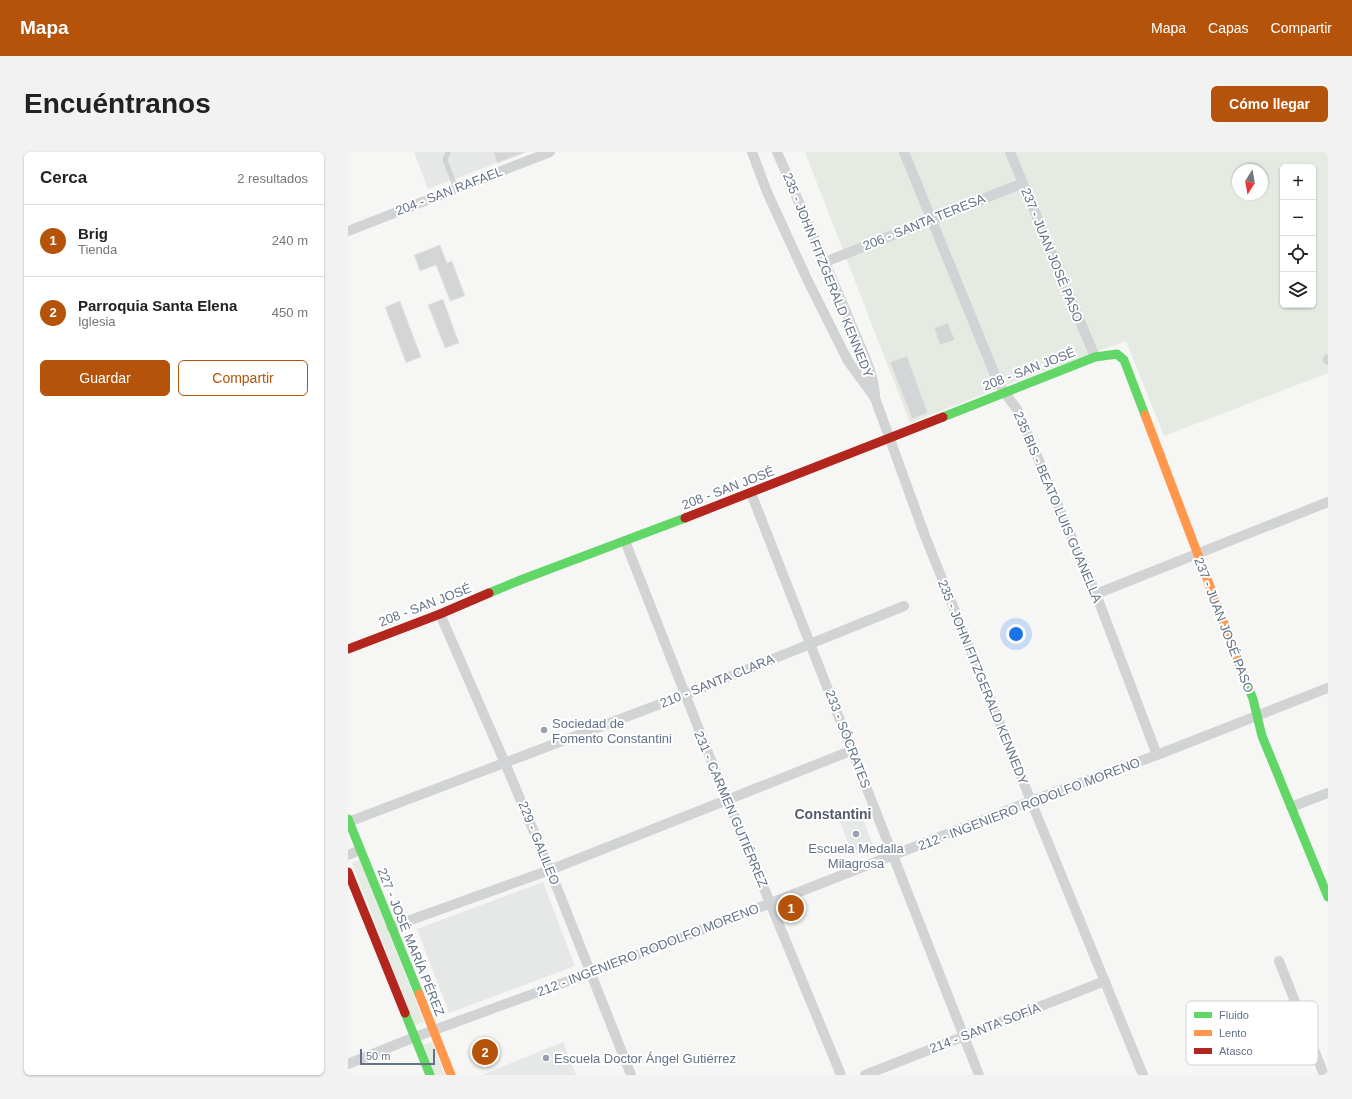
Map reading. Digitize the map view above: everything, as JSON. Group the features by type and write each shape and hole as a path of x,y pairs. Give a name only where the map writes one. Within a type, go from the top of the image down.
{"street":[{"name":"204 - SAN RAFAEL","path":"348,230 550,152"},
{"name":"235 - JOHN FITZGERALD KENNEDY","path":"752,152 766,192 807,279 848,360 875,398 925,536 1143,1075"},
{"name":"235 - JOHN FITZGERALD KENNEDY","path":"777,152 868,366 875,388 875,398"},
{"name":"235 BIS - BEATO LUIS GUANELLA","path":"904,152 997,380 1004,392 1018,409 1096,594 1157,755"},
{"name":"237 - JUAN JOSÉ PASO","path":"1010,152 1095,357"},
{"name":"206 - SANTA TERESA","path":"825,262 1022,183"},
{"name":"237 - JUAN JOSÉ PASO","path":"1117,354 1124,360 1253,699 1262,736 1328,897"},
{"name":"208 - SAN JOSÉ","path":"348,649 751,493 1095,357 1117,354"},
{"name":"233 - SÓCRATES","path":"751,493 853,750 979,1075"},
{"path":"1096,594 1328,502"},
{"name":"231 - CARMEN GUTIÉRREZ","path":"625,541 684,695 841,1075"},
{"name":"210 - SANTA CLARA","path":"348,821 684,695 904,606"},
{"name":"229 - GALILEO","path":"440,614 506,763 631,1075"},
{"name":"212 - INGENIERO RODOLFO MORENO","path":"348,1064 415,1037 771,903 1031,801 1157,755 1328,688"},
{"path":"391,927 550,870 853,750"},
{"path":"1291,807 1328,793"},
{"name":"227 - JOSÉ MARÍA PÉREZ","path":"348,821 451,1075"},
{"path":"348,855 360,850"},
{"path":"348,872 430,1075"},
{"path":"1279,961 1295,1001"},
{"name":"214 - SANTA SOFÍA","path":"865,1075 1105,981"},
{"path":"1318,1060 1324,1075"}],"lane":[{"path":"448,152 445,160 456,188"}],"shaded area":[{"path":"414,152 526,152 428,189"},
{"path":"805,152 1328,152 1328,373 1164,436 1126,341 1014,382 910,423"},
{"name":"Escuela Medalla Milagrosa","path":"860,811 874,848 853,856 839,819"},
{"path":"360,860 424,1022 415,1025 352,863"},
{"path":"543,882 575,966 449,1013 417,929"},
{"path":"432,1042 445,1075 434,1075 422,1045"},
{"name":"Escuela Doctor Ángel Gutiérrez","path":"563,1042 576,1075 484,1075 484,1074"}],"building":[{"path":"493,152 524,152 524,153 497,163"},
{"path":"440,245 447,263 452,261 465,296 450,301 436,265 420,271 414,255"},
{"path":"443,299 459,343 445,348 428,305"},
{"path":"400,301 421,357 406,363 385,307"},
{"path":"948,323 955,340 940,345 934,328"},
{"path":"907,356 928,413 912,419 890,362"}],"traffic: fast":[{"path":"943,417 1095,357 1117,354 1124,360 1145,415"},
{"path":"489,593 685,518"},
{"path":"1236,655 1253,699 1262,736 1328,897"},
{"path":"348,819 419,994"},
{"path":"405,1013 430,1075"}],"traffic: slow":[{"path":"1145,415 1236,655"},
{"path":"419,994 451,1075"}],"traffic: jam":[{"path":"685,518 943,417"},
{"path":"348,649 440,614 489,593"},
{"path":"348,872 405,1013"}],"place":[{"name":"Sociedad de Fomento Constantini","path":"544,730"},
{"name":"Escuela Medalla Milagrosa","path":"856,834"},
{"name":"Brig","path":"791,908"},
{"name":"Parroquia Santa Elena","path":"485,1052"},
{"name":"Escuela Doctor Ángel Gutiérrez","path":"546,1058"}],"district":[{"name":"Constantini","path":"833,814"}]}
